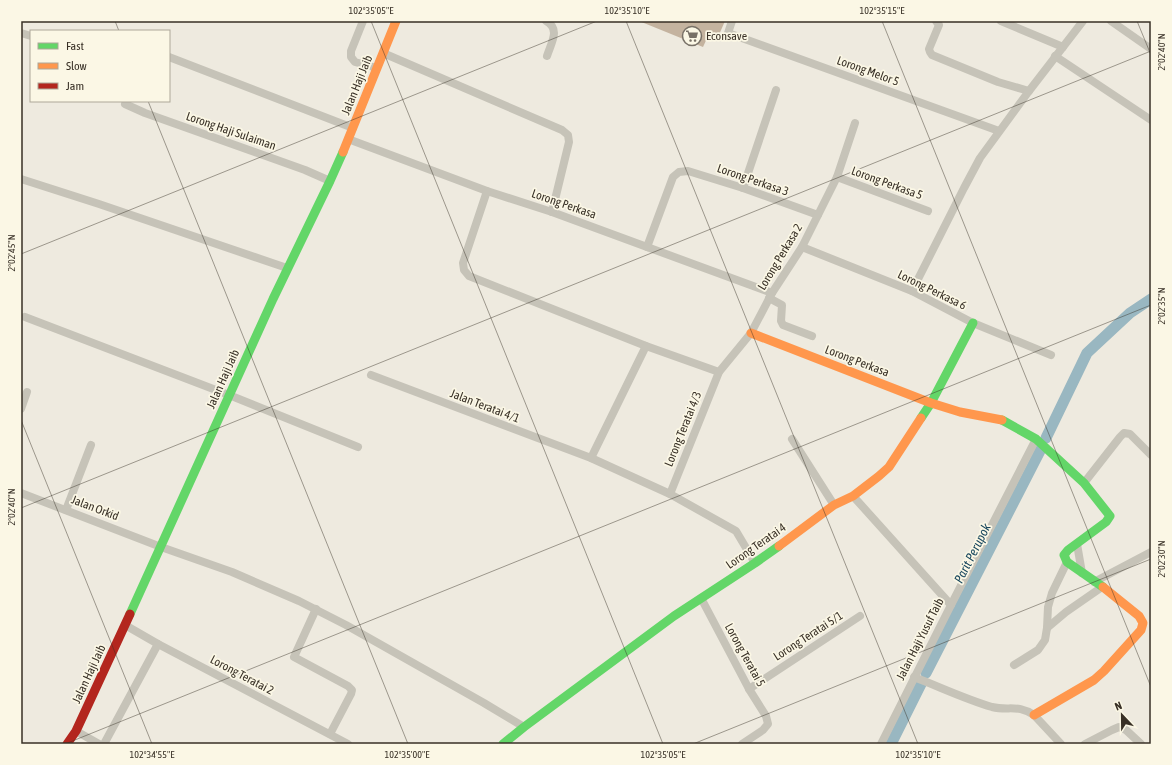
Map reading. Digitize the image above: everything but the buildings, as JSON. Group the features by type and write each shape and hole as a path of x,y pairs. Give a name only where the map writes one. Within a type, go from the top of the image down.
{"street":[{"path":"363,21 351,51 351,57 355,62 377,68"},
{"name":"Jalan Haji Jaib","path":"67,744 76,731 287,268 330,180 353,128 396,21"},
{"path":"546,21 553,26 555,33 547,56"},
{"name":"Lorong Melor 5","path":"732,21 728,33 999,131"},
{"path":"936,21 939,25 929,49 932,55 998,82 1029,91"},
{"path":"1001,21 1063,47"},
{"path":"912,291 980,158 1083,21"},
{"path":"1111,21 1151,49"},
{"path":"383,53 562,130 568,135 569,142 552,212"},
{"path":"1056,56 1151,120"},
{"path":"170,57 353,128"},
{"path":"743,188 776,90"},
{"name":"Lorong Haji Sulaiman","path":"125,104 145,113 330,180"},
{"name":"Lorong Perkasa 2","path":"719,372 751,333 771,295 802,247 837,177 855,123"},
{"name":"Lorong Perkasa","path":"348,139 487,191 552,212 647,247 771,295"},
{"name":"Lorong Perkasa 3","path":"647,247 673,177 679,172 688,171 743,188 818,215"},
{"name":"Lorong Perkasa 5","path":"837,177 928,211"},
{"path":"21,179 287,268"},
{"path":"487,191 464,263 464,270 469,276 646,346 719,372"},
{"name":"Lorong Perkasa 6","path":"802,247 912,291 973,323 1051,355"},
{"path":"771,295 782,305 781,321 783,325 812,336"},
{"path":"25,317 229,395 358,447"},
{"name":"Lorong Teratai 4","path":"503,744 651,632 754,563 834,505 854,496 889,467 931,402 973,323"},
{"name":"Lorong Perkasa","path":"751,333 931,402 960,412 1000,419 1036,439 1084,483 1110,516 1106,522 1076,544"},
{"path":"591,458 646,346"},
{"name":"Lorong Teratai 4/3","path":"670,494 719,372"},
{"name":"Jalan Teratai 4/1","path":"371,375 591,458 670,494 736,530 754,563"},
{"path":"21,409 27,392"},
{"path":"1084,483 1124,433 1130,434 1151,455"},
{"path":"792,439 834,505"},
{"name":"Jalan Haji Yusuf Taib","path":"881,744 914,676 1036,439"},
{"path":"66,510 91,445"},
{"name":"Jalan Orkid","path":"21,493 161,547 232,572 299,600 346,625 524,727"},
{"path":"854,496 951,605"},
{"path":"1034,715 1094,680 1141,630 1143,623 1138,616 1067,562 1064,555 1076,544 1082,573"},
{"path":"1047,628 1098,585 1151,552"},
{"path":"1014,665 1038,650 1045,640 1048,607 1052,594 1067,562"},
{"name":"Lorong Teratai 5","path":"701,598 749,689 766,716 768,724 763,730 742,744"},
{"path":"316,610 294,657 348,686 352,690 330,734"},
{"name":"Lorong Teratai 5/1","path":"749,689 860,616"},
{"name":"Lorong Teratai 2","path":"125,625 158,644 348,744"},
{"path":"104,744 158,644"},
{"path":"914,676 966,698 994,707 1007,709 1019,708 1028,711 1034,715 1062,744"},
{"path":"1085,744 1119,727 1126,730 1141,744"},
{"path":"76,731 100,744"}],"waterway":[{"name":"Parit Perupok","path":"1046,438 1087,353 1130,313 1151,299"},
{"name":"Parit Perupok","path":"926,673 1042,447"},
{"name":"Parit Perupok","path":"891,744 922,682"}],"traffic: fast":[{"path":"130,614 273,299 343,152"},
{"path":"921,418 931,403 973,323"},
{"path":"1002,420 1036,439 1084,483 1110,516 1106,522 1068,550 1064,555 1067,562 1103,587"},
{"path":"503,744 674,616 779,546"}],"traffic: slow":[{"path":"343,152 396,21"},
{"path":"751,333 931,403 960,412 1002,420"},
{"path":"779,546 834,505 853,496 889,467 921,418"},
{"path":"1034,715 1094,680 1141,630 1143,623 1139,616 1103,587"}],"traffic: jam":[{"path":"67,744 76,731 130,614"}],"place":[{"name":"Econsave","path":"692,36"}]}
